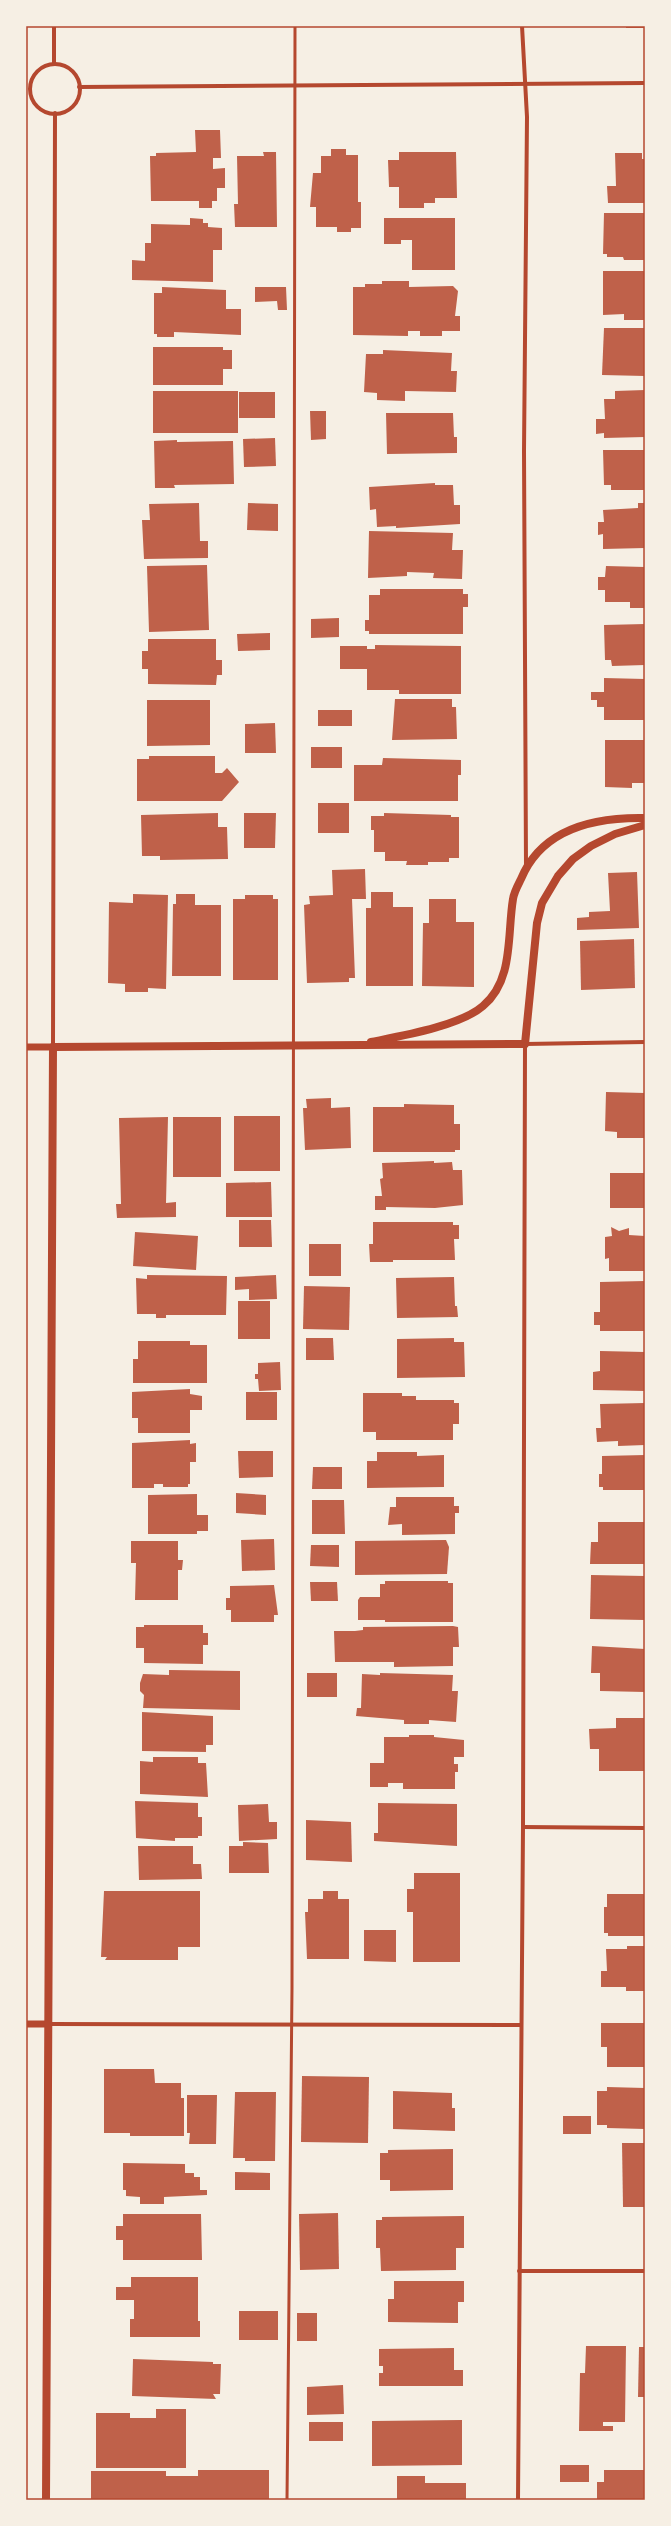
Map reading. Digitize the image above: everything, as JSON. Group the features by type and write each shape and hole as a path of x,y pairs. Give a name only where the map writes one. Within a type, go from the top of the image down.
{"main road":[{"path":"350,1046 419,1032 449,1023 482,1007 500,987 508,950 513,897 526,866 543,845 560,833 580,825 609,819 645,818"},
{"path":"46,2500 53,1047 525,1044 538,923 542,903 558,876 573,859 591,846 615,834 645,825"}],"street":[{"path":"54,26 54,64"},
{"path":"522,26 527,117 524,451 526,866"},
{"path":"54,64 70,68 76,75 79,87 78,99 73,106 66,111 55,113 43,111 37,106 32,99 28,85 38,70 54,64"},
{"path":"79,87 645,83"},
{"path":"26,1047 53,1047 55,113"},
{"path":"518,2500 520,2025 523,1827 525,1044 645,1042"},
{"path":"523,1827 645,1828"},
{"path":"26,2024 520,2025"},
{"path":"519,2271 645,2271"}],"lane":[{"path":"286,2500 292,2025 295,26"}],"building":[{"path":"626,26 645,26 645,28 626,28"},
{"path":"195,130 220,130 221,158 213,158 213,169 225,168 225,188 217,188 217,201 212,201 212,208 199,208 199,201 151,201 150,156 156,156 156,153 196,152"},
{"path":"331,149 346,149 346,155 358,155 358,202 361,202 361,228 351,228 351,232 337,232 337,227 316,227 316,207 310,207 313,173 321,173 321,156 331,156"},
{"path":"263,152 276,152 277,227 235,227 234,204 238,204 237,156 264,156"},
{"path":"399,152 456,152 457,198 435,198 435,203 424,203 424,208 399,208 399,187 389,187 388,160 399,160"},
{"path":"615,153 642,153 642,159 645,159 645,203 608,203 607,186 616,186"},
{"path":"604,213 645,213 645,260 624,260 623,257 607,257 607,254 603,254"},
{"path":"190,218 203,219 203,223 208,223 208,227 222,228 222,250 213,250 213,282 132,280 132,260 145,261 145,243 151,243 151,224 190,225"},
{"path":"384,218 455,218 455,270 412,270 412,240 401,240 401,244 384,244"},
{"path":"603,271 645,271 645,320 624,320 624,314 603,315"},
{"path":"382,281 409,281 409,287 453,286 458,291 455,316 460,316 460,331 442,331 442,336 420,336 420,331 408,331 408,336 353,335 353,287 365,287 365,284 382,284"},
{"path":"162,287 226,290 226,309 241,309 241,335 174,332 174,337 157,337 157,334 154,334 154,293 162,293"},
{"path":"255,287 286,287 287,310 278,310 277,301 255,302"},
{"path":"604,328 645,328 645,376 602,375"},
{"path":"153,347 223,347 223,350 232,350 232,369 223,369 223,385 153,385"},
{"path":"383,350 452,353 451,371 457,371 456,392 405,391 405,401 377,400 377,393 364,392 366,354 383,354"},
{"path":"645,390 645,437 604,438 604,433 596,434 596,419 605,419 604,399 615,399 615,391"},
{"path":"153,391 238,391 238,433 153,433"},
{"path":"239,392 275,392 275,418 239,418"},
{"path":"310,411 326,411 326,439 311,440"},
{"path":"386,413 453,413 454,437 457,437 457,453 387,454"},
{"path":"275,438 276,466 244,467 243,439"},
{"path":"177,440 177,442 233,441 234,484 174,485 175,488 155,488 154,441"},
{"path":"603,450 645,450 645,490 611,490 611,485 604,485"},
{"path":"435,483 435,485 453,485 454,505 460,505 460,524 396,528 396,526 377,527 376,509 370,510 369,487"},
{"path":"199,503 200,541 208,541 208,558 144,559 142,520 150,520 149,504"},
{"path":"248,503 278,504 278,531 247,530"},
{"path":"638,503 645,503 645,548 603,549 603,534 598,535 598,522 604,522 603,510 638,508"},
{"path":"369,531 453,533 452,550 463,550 462,579 433,578 434,573 407,572 407,576 368,578"},
{"path":"207,565 209,630 149,632 147,566"},
{"path":"606,566 645,567 645,608 630,608 630,602 605,602 605,590 598,590 598,577 605,577"},
{"path":"380,589 463,589 463,594 468,594 468,607 463,607 463,634 369,634 369,631 365,631 365,620 369,620 369,595 380,595"},
{"path":"339,618 339,637 311,638 311,619"},
{"path":"645,624 645,665 612,666 611,660 605,660 604,625"},
{"path":"270,633 270,650 238,651 237,634"},
{"path":"148,639 216,639 216,660 222,660 222,675 217,675 216,685 148,684 148,669 142,669 142,651 148,651"},
{"path":"375,645 461,646 461,694 399,694 399,690 367,690 367,669 340,669 340,646 367,646 367,649 375,649"},
{"path":"604,678 645,679 645,720 604,720 604,707 597,707 597,700 591,700 591,692 604,692"},
{"path":"395,699 452,699 452,707 456,707 457,739 392,740"},
{"path":"147,700 210,700 210,745 147,746"},
{"path":"318,710 352,710 352,726 318,726"},
{"path":"275,723 276,753 245,753 245,724"},
{"path":"605,740 645,740 645,783 632,783 632,788 605,787"},
{"path":"311,747 342,747 342,768 311,768"},
{"path":"149,756 215,756 215,773 222,773 227,768 239,782 222,801 137,801 137,759 149,759"},
{"path":"383,758 461,760 461,775 458,775 458,801 354,801 354,765 382,765"},
{"path":"318,803 349,803 349,833 318,833"},
{"path":"218,813 218,827 227,827 228,859 160,860 160,856 142,856 141,815"},
{"path":"244,813 276,813 275,848 244,848"},
{"path":"384,813 451,815 451,817 459,817 459,858 449,858 449,862 428,862 428,865 406,865 407,861 385,861 385,852 374,852 374,830 371,830 371,816 384,816"},
{"path":"365,869 366,899 352,899 355,978 349,978 349,982 307,983 304,905 310,904 309,896 333,895 332,870"},
{"path":"637,872 639,928 577,930 577,918 589,917 589,912 610,911 608,873"},
{"path":"371,892 393,892 393,907 413,907 413,986 366,986 366,908 371,908"},
{"path":"133,894 168,895 166,989 148,988 148,992 125,992 125,984 108,983 109,902 133,903"},
{"path":"176,894 195,894 195,905 221,905 221,976 172,976 173,904 176,904"},
{"path":"245,895 273,895 273,899 278,899 278,980 233,980 233,899 245,899"},
{"path":"429,899 456,899 456,922 474,922 474,987 422,986 423,923 429,923"},
{"path":"634,939 635,988 581,990 580,941"},
{"path":"606,1092 645,1093 645,1138 617,1138 617,1132 605,1131"},
{"path":"331,1098 331,1108 350,1107 351,1148 305,1150 303,1108 307,1108 306,1099"},
{"path":"404,1104 454,1105 454,1124 460,1124 460,1150 455,1150 455,1152 373,1152 373,1107 404,1107"},
{"path":"234,1116 280,1116 280,1171 234,1171"},
{"path":"168,1117 166,1203 176,1202 176,1217 117,1218 116,1204 121,1204 119,1118"},
{"path":"173,1117 221,1117 221,1177 173,1177"},
{"path":"434,1161 434,1163 452,1162 453,1170 462,1170 463,1205 435,1208 386,1207 386,1210 375,1210 375,1196 382,1196 380,1179 383,1178 382,1163"},
{"path":"610,1173 645,1173 645,1208 610,1208"},
{"path":"271,1182 272,1217 226,1217 226,1183"},
{"path":"239,1220 271,1220 272,1247 239,1247"},
{"path":"373,1222 453,1222 453,1225 459,1225 459,1239 454,1239 455,1260 393,1260 393,1262 370,1262 369,1244 373,1244"},
{"path":"611,1227 619,1231 629,1228 629,1235 645,1236 645,1271 609,1271 609,1258 605,1259 605,1237 612,1236"},
{"path":"135,1232 198,1236 196,1270 133,1266"},
{"path":"309,1244 341,1244 341,1276 309,1276"},
{"path":"147,1275 227,1276 226,1315 166,1315 166,1318 156,1318 156,1314 137,1314 136,1278 147,1279"},
{"path":"276,1275 277,1299 249,1300 249,1289 235,1290 235,1277"},
{"path":"454,1277 455,1306 457,1306 458,1317 397,1318 396,1278"},
{"path":"645,1281 645,1331 600,1331 600,1325 594,1325 594,1312 600,1312 600,1282"},
{"path":"304,1286 350,1287 349,1330 303,1329"},
{"path":"238,1301 270,1301 270,1339 238,1339"},
{"path":"306,1338 333,1338 334,1360 306,1360"},
{"path":"454,1338 454,1342 464,1342 465,1377 397,1378 397,1339"},
{"path":"138,1341 190,1341 190,1345 207,1345 207,1383 133,1383 133,1359 138,1359"},
{"path":"600,1351 645,1352 645,1391 593,1390 593,1372 600,1371"},
{"path":"280,1362 281,1390 259,1391 258,1379 255,1379 255,1374 258,1374 258,1363"},
{"path":"190,1389 190,1394 202,1396 202,1410 190,1410 190,1433 138,1433 138,1418 132,1418 132,1392"},
{"path":"246,1392 277,1392 277,1420 246,1420"},
{"path":"363,1393 402,1393 402,1396 416,1396 416,1400 454,1400 454,1403 459,1403 459,1424 453,1424 453,1440 376,1440 376,1432 363,1432"},
{"path":"645,1403 645,1445 618,1446 618,1441 597,1442 596,1428 601,1428 600,1404"},
{"path":"190,1440 190,1444 196,1443 196,1462 190,1462 190,1484 188,1484 188,1487 163,1487 163,1484 154,1484 154,1488 132,1488 132,1443"},
{"path":"238,1451 273,1451 273,1477 239,1478"},
{"path":"377,1452 417,1452 417,1456 444,1455 444,1487 367,1488 367,1461 377,1461"},
{"path":"645,1455 645,1490 603,1490 603,1487 599,1487 599,1474 602,1474 602,1456"},
{"path":"313,1467 342,1467 342,1489 312,1489"},
{"path":"236,1493 266,1495 266,1515 236,1513"},
{"path":"197,1494 197,1515 208,1515 208,1531 197,1531 197,1534 148,1534 148,1495"},
{"path":"396,1497 454,1497 454,1506 459,1506 459,1513 455,1513 455,1534 402,1535 402,1524 388,1525 390,1507 396,1507"},
{"path":"312,1500 344,1500 345,1534 312,1534"},
{"path":"598,1522 645,1522 645,1564 590,1564 591,1542 598,1542"},
{"path":"274,1539 275,1570 242,1571 241,1540"},
{"path":"446,1540 449,1547 447,1574 355,1575 355,1541"},
{"path":"131,1541 178,1541 178,1560 183,1560 182,1570 178,1570 178,1600 135,1600 136,1563 131,1563"},
{"path":"311,1545 339,1545 339,1567 310,1566"},
{"path":"591,1575 645,1576 645,1620 590,1619"},
{"path":"385,1581 448,1581 448,1583 453,1583 453,1622 385,1622 385,1620 358,1620 358,1600 360,1597 380,1597 380,1584 385,1584"},
{"path":"310,1582 337,1582 338,1601 311,1601"},
{"path":"274,1585 278,1615 274,1615 274,1622 231,1622 231,1610 226,1610 226,1598 230,1598 230,1586"},
{"path":"144,1625 203,1625 203,1633 208,1633 208,1645 203,1645 203,1664 144,1663 144,1648 136,1648 136,1627 144,1627"},
{"path":"363,1627 458,1627 459,1647 453,1647 453,1666 394,1667 394,1662 335,1662 334,1631 363,1630"},
{"path":"592,1646 645,1649 645,1692 600,1691 600,1673 591,1673"},
{"path":"169,1670 240,1671 240,1710 143,1708 144,1695 140,1691 140,1683 143,1674 169,1675"},
{"path":"307,1673 337,1673 337,1697 307,1697"},
{"path":"380,1673 453,1675 452,1691 458,1691 456,1722 429,1720 429,1724 404,1724 404,1720 356,1716 357,1708 361,1708 362,1674 380,1675"},
{"path":"142,1712 213,1716 213,1745 206,1745 206,1752 142,1751"},
{"path":"616,1718 645,1718 645,1771 599,1771 599,1749 590,1749 589,1729 616,1728"},
{"path":"409,1735 434,1735 434,1737 464,1740 464,1757 454,1757 454,1764 458,1764 458,1772 455,1772 455,1789 403,1789 403,1783 388,1783 388,1787 370,1787 370,1763 384,1763 384,1737 409,1737"},
{"path":"153,1757 198,1757 198,1763 206,1763 208,1797 140,1794 140,1761 153,1762"},
{"path":"135,1801 198,1803 198,1817 202,1817 202,1836 198,1836 198,1838 175,1838 175,1841 136,1838"},
{"path":"378,1803 457,1804 457,1846 374,1841 374,1833 378,1833"},
{"path":"268,1804 269,1822 277,1822 277,1839 239,1841 238,1805"},
{"path":"306,1820 351,1822 352,1862 306,1860"},
{"path":"243,1842 268,1843 269,1873 229,1873 229,1846 243,1846"},
{"path":"138,1846 193,1846 193,1864 201,1864 202,1879 139,1880"},
{"path":"414,1873 460,1873 460,1962 413,1962 413,1912 407,1912 407,1889 414,1889"},
{"path":"104,1891 200,1891 200,1947 178,1947 178,1960 105,1960 107,1957 101,1957"},
{"path":"323,1891 338,1891 338,1899 349,1899 349,1959 307,1959 305,1912 308,1912 308,1899 323,1899"},
{"path":"607,1894 645,1894 645,1936 608,1936 608,1933 604,1933 604,1907 607,1907"},
{"path":"364,1930 396,1930 396,1962 364,1961"},
{"path":"627,1946 645,1946 645,1991 626,1991 626,1987 601,1987 601,1971 607,1971 606,1949 627,1949"},
{"path":"601,2023 645,2023 645,2067 607,2067 607,2047 601,2047"},
{"path":"104,2069 154,2069 155,2083 181,2083 181,2098 184,2098 184,2136 130,2136 130,2133 104,2133"},
{"path":"302,2076 369,2077 368,2143 301,2142"},
{"path":"607,2087 645,2088 645,2129 607,2128 607,2125 597,2125 597,2091 607,2091"},
{"path":"393,2091 452,2093 452,2108 455,2108 455,2131 393,2129"},
{"path":"235,2092 276,2092 275,2161 245,2161 245,2158 233,2158"},
{"path":"187,2095 217,2095 216,2144 189,2144 190,2133 187,2133"},
{"path":"563,2116 591,2116 591,2134 563,2134"},
{"path":"622,2143 645,2143 645,2207 623,2207"},
{"path":"453,2149 453,2190 390,2191 390,2180 380,2180 380,2153 388,2153 388,2150"},
{"path":"123,2163 185,2164 185,2173 194,2173 194,2177 200,2177 200,2190 207,2190 207,2195 164,2197 164,2204 140,2204 140,2197 126,2196 126,2190 123,2190"},
{"path":"235,2172 270,2173 270,2190 235,2190"},
{"path":"338,2213 339,2269 300,2270 299,2214"},
{"path":"123,2214 201,2214 202,2260 123,2260 123,2240 116,2240 116,2226 123,2226"},
{"path":"464,2216 464,2248 456,2248 456,2270 381,2271 380,2248 376,2248 376,2220 382,2220 382,2217"},
{"path":"131,2277 198,2277 198,2321 200,2321 200,2337 130,2337 130,2319 134,2319 134,2300 116,2300 116,2287 131,2287"},
{"path":"394,2281 464,2281 464,2302 458,2302 458,2323 388,2322 388,2299 394,2299"},
{"path":"239,2311 278,2311 278,2340 239,2340"},
{"path":"297,2313 317,2313 317,2341 297,2341"},
{"path":"586,2346 626,2346 625,2422 603,2422 603,2426 613,2426 613,2431 579,2431 580,2373 585,2373"},
{"path":"639,2347 645,2347 645,2397 638,2397"},
{"path":"454,2348 454,2370 463,2370 463,2386 379,2386 379,2373 383,2373 383,2366 379,2366 379,2349"},
{"path":"133,2359 213,2362 213,2364 221,2364 220,2394 213,2394 216,2399 132,2396"},
{"path":"343,2385 344,2414 307,2415 307,2387"},
{"path":"156,2409 186,2409 186,2468 96,2468 96,2413 130,2413 130,2418 156,2418"},
{"path":"462,2420 462,2465 372,2466 372,2421"},
{"path":"309,2422 343,2422 343,2441 309,2441"},
{"path":"560,2465 589,2465 589,2482 560,2482"},
{"path":"198,2470 269,2470 269,2500 91,2500 91,2471 166,2471 166,2476 198,2476"},
{"path":"604,2470 645,2470 645,2500 597,2500 597,2482 604,2482"},
{"path":"397,2476 425,2476 425,2483 466,2483 466,2500 397,2500"}]}
